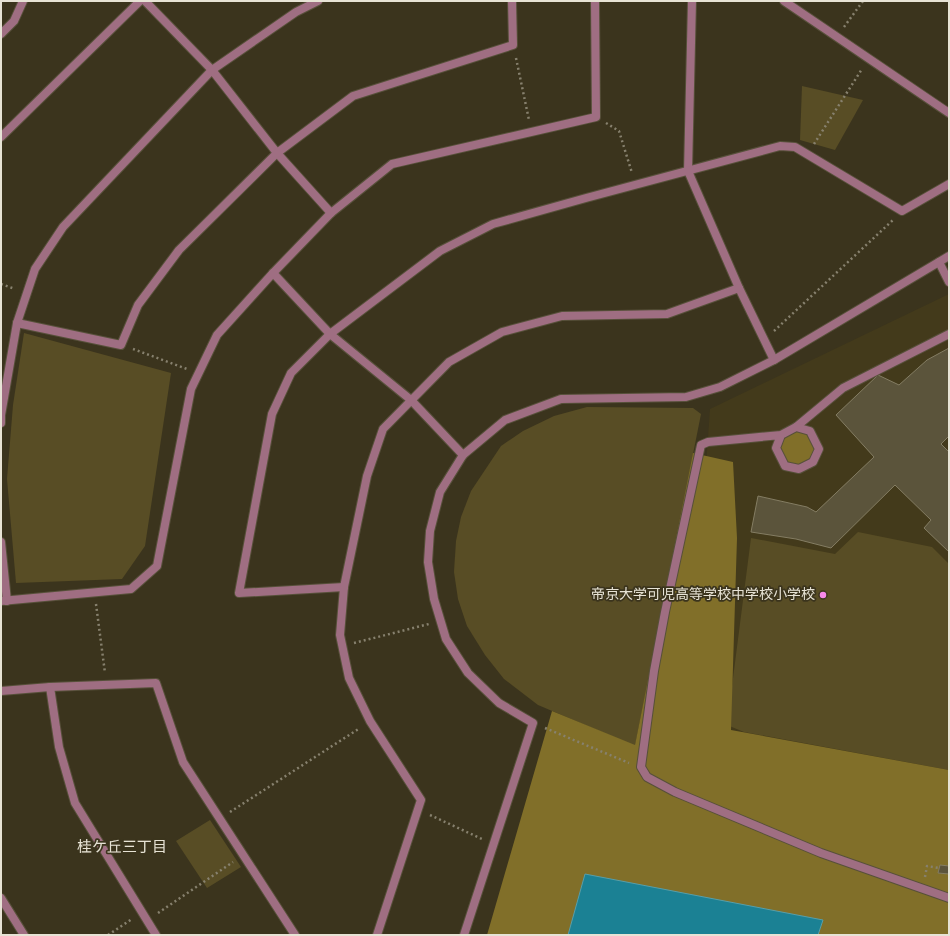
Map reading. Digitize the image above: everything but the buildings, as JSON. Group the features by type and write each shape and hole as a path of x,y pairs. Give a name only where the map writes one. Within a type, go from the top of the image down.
{"street":[{"path":"1,34 14,21 23,1"},
{"path":"1,137 140,1"},
{"path":"145,1 212,70 277,153 331,213"},
{"path":"1,424 1,415 17,323 35,269 63,227 212,70 296,12 318,1"},
{"path":"17,323 121,345 138,306 179,250 277,153 353,96 513,45 512,1"},
{"path":"1,542 4,601 131,590 157,566 191,389 217,335 273,273 331,213 392,164 596,117 595,1"},
{"path":"692,1 688,171 739,288 774,360"},
{"path":"784,1 949,113"},
{"path":"344,587 239,593 272,414 291,373 330,334 440,251 493,224 780,146 795,147 902,211 949,184"},
{"path":"464,935 533,724 499,703 468,673 446,639 434,599 428,562 430,531 440,492 463,455 505,420 561,399 686,397 720,387 774,360 949,256"},
{"path":"939,262 949,282"},
{"path":"273,273 330,334 411,400 463,455"},
{"path":"377,935 422,800 370,721 349,678 340,635 344,587 367,476 384,430 411,400 449,362 502,332 562,316 667,314 739,288"},
{"path":"949,334 843,388 796,427 782,435 708,442 702,445 665,612 653,678 641,767 647,777 675,792 715,807 821,853 949,898"},
{"path":"782,435 776,448 784,466 799,469 813,462 819,448 810,431 796,427"},
{"path":"1,691 50,687 156,683 182,762 295,935"},
{"path":"50,687 59,747 75,803 156,935"},
{"path":"1,898 24,935"}],"path":[{"path":"837,37 862,1"},
{"path":"513,45 532,132"},
{"path":"807,154 868,58"},
{"path":"596,117 619,131 636,185"},
{"path":"764,339 902,211"},
{"path":"121,345 198,374"},
{"path":"94,593 107,685"},
{"path":"342,646 441,621"},
{"path":"219,819 370,721"},
{"path":"533,724 641,767"},
{"path":"418,810 494,844"},
{"path":"147,920 243,855"},
{"path":"922,889 927,866 939,868"},
{"path":"108,935 143,912"}],"shaded area":[{"path":"802,86 863,100 835,150 800,140"},
{"name":"帝京大学可児高等学校中学校小学校","path":"949,294 949,818 686,748 710,409"},
{"path":"24,333 171,373 145,546 122,579 16,583 7,479 13,405"},
{"path":"587,407 693,408 701,414 635,746 538,705 504,679 485,655 467,626 458,599 454,572 456,541 461,517 471,491 501,446 523,431 554,416"},
{"path":"796,427 810,431 819,449 813,462 799,469 785,466 776,448 781,435"},
{"path":"693,453 733,462 737,538 731,730 949,770 949,935 487,935 552,711 635,745"},
{"path":"858,532 932,547 949,564 949,770 744,732 727,725 751,538 835,554"},
{"path":"210,820 241,867 207,888 176,841"}],"water":[{"path":"585,874 823,920 818,935 568,935"}],"place":[{"name":"帝京大学可児高等学校中学校小学校","path":"823,595"}],"district":[{"name":"桂ケ丘三丁目","path":"122,847"}]}
